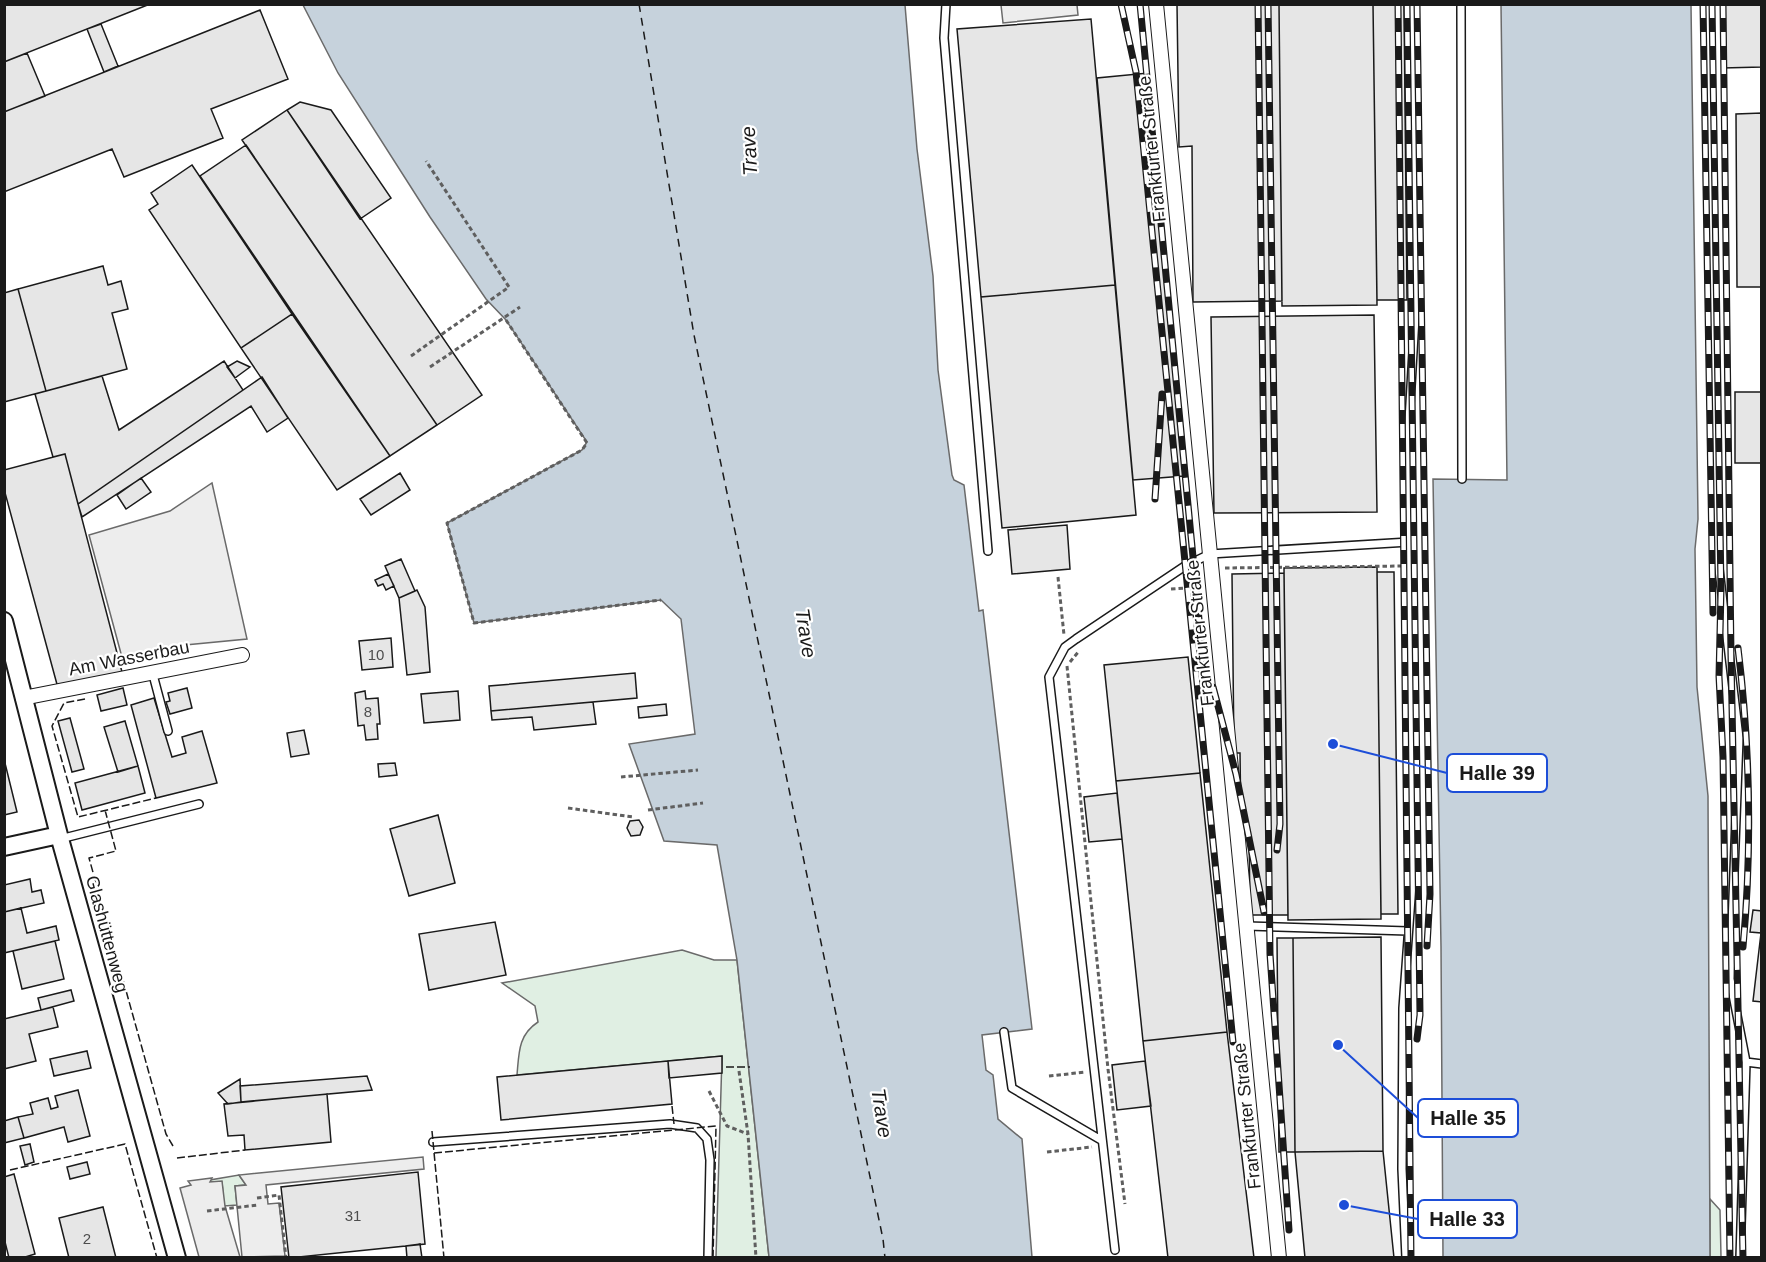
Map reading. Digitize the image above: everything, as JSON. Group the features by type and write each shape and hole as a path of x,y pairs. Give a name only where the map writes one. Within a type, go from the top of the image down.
{"street":[{"name":"Frankfurter Straße","path":"1156,4 1279,1257"},
{"name":"Glashüttenweg","path":"4,621 60,837 177,1257"},
{"name":"Am Wasserbau","path":"23,698 242,655"},
{"path":"4,847 60,837"}],"lane":[{"path":"946,4 944,38 988,551"},
{"path":"1406,1257 1402,1169 1403,1008 1413,870 1408,438 1416,300 1411,4"},
{"path":"1461,4 1462,479"},
{"path":"1707,4 1714,527 1739,738 1730,979 1746,1062 1740,1257"},
{"path":"1115,1250 1092,1071 1049,677 1065,647 1185,566 1210,554 1409,542"},
{"path":"152,671 168,731"},
{"path":"60,837 199,804"},
{"path":"1247,926 1408,931"},
{"path":"1004,1032 1012,1088 1101,1143"},
{"path":"1746,1062 1761,1064"},
{"path":"433,1142 670,1124 697,1128 706,1139 710,1160 708,1257"}],"path":[{"path":"411,356 509,287 426,160"},
{"path":"430,367 520,307"},
{"path":"506,320 587,443 582,450 447,523 474,623 661,600"},
{"path":"1217,568 1409,566"},
{"path":"1058,577 1108,1069 1125,1204"},
{"path":"1161,595 1171,589 1213,586"},
{"path":"1067,666 1080,649"},
{"path":"621,777 698,770"},
{"path":"648,810 703,803"},
{"path":"568,808 633,817"},
{"path":"1049,1076 1108,1069"},
{"path":"739,1071 748,1134 756,1257"},
{"path":"709,1091 727,1125 748,1134"},
{"path":"1047,1152 1101,1143 1118,1145"},
{"path":"257,1198 279,1195 286,1257"},
{"path":"207,1211 258,1205"}],"green space":[{"path":"682,950 714,960 737,960 769,1257 716,1257 722,1056 517,1075 519,1052 523,1039 531,1027 538,1022 535,1006 502,983"},
{"path":"239,1175 246,1185 235,1186 237,1205 224,1206 222,1182 210,1182 210,1180"},
{"path":"1710,1199 1720,1210 1721,1257 1710,1257"}],"shaded area":[{"path":"1001,5 1077,5 1078,15 1003,23"},
{"path":"212,483 247,639 185,645 123,661 89,535 170,511"},
{"path":"423,1157 424,1169 266,1185 268,1204 279,1203 285,1256 242,1257 235,1186 246,1185 239,1175"},
{"path":"212,1178 210,1182 222,1181 225,1206 240,1257 199,1257 180,1188 191,1185 188,1181"}],"water":[{"name":"Trave","path":"303,5 905,5 917,149 933,276 938,370 952,475 954,480 964,485 979,611 983,610 1032,1029 982,1035 986,1070 993,1075 998,1119 1022,1139 1032,1257 769,1257 737,960 717,845 664,841 629,744 695,734 681,619 661,600 474,623 447,523 582,450 587,442 506,320 486,299 430,217 338,73"},
{"path":"1501,5 1691,5 1698,519 1695,549 1697,687 1708,796 1710,1257 1443,1257 1441,946 1433,479 1507,480"}],"building":[{"path":"4,4 150,4 4,62"},
{"path":"1177,4 1279,4 1282,301 1193,302 1192,146 1179,147"},
{"path":"1279,4 1373,4 1377,305 1282,306"},
{"path":"1373,4 1404,4 1407,300 1377,300"},
{"path":"1721,4 1762,4 1762,67 1722,68"},
{"path":"260,10 288,79 211,109 223,138 124,177 112,149 4,192 4,112"},
{"path":"1091,19 1115,285 981,297 957,29"},
{"path":"101,24 118,66 104,72 87,29"},
{"path":"27,53 45,96 4,112 4,62"},
{"path":"1148,73 1184,476 1133,480 1097,78"},
{"path":"300,102 331,110 391,198 360,219 287,110"},
{"path":"287,110 482,395 437,425 242,140"},
{"path":"1762,113 1762,287 1737,287 1736,114"},
{"path":"246,145 437,425 390,456 200,176"},
{"path":"192,165 292,314 241,348 149,210 158,204 151,193"},
{"path":"103,266 108,285 121,281 128,309 112,313 127,369 46,391 18,289"},
{"path":"1115,285 1136,515 1002,528 981,297"},
{"path":"18,289 46,391 4,402 4,293"},
{"path":"292,314 390,456 337,490 241,348"},
{"path":"1374,315 1377,512 1214,513 1211,317"},
{"path":"224,361 243,390 78,504 65,454 53,457 35,394 102,376 119,430"},
{"path":"237,361 250,367 235,378 227,367"},
{"path":"262,377 288,418 267,432 251,406 82,517 78,504"},
{"path":"1735,392 1762,392 1762,463 1735,463"},
{"path":"65,454 122,672 58,688 4,489 4,470"},
{"path":"400,473 410,490 371,515 360,499"},
{"path":"141,478 151,492 126,509 117,495"},
{"path":"1067,525 1070,569 1012,574 1008,530"},
{"path":"401,559 415,591 399,598 385,566"},
{"path":"1377,567 1381,919 1288,920 1284,568"},
{"path":"1377,572 1394,572 1398,914 1381,914"},
{"path":"1284,573 1288,915 1250,915 1249,827 1241,827 1240,753 1234,753 1232,574"},
{"path":"388,574 394,586 386,590 383,584 378,586 375,580"},
{"path":"417,590 425,607 430,672 407,675 399,598"},
{"path":"391,638 393,667 362,670 359,641"},
{"path":"1188,657 1200,773 1116,781 1104,665"},
{"path":"635,673 637,698 491,711 489,686"},
{"path":"123,688 127,705 101,711 97,695"},
{"path":"187,688 192,708 170,714 166,702 170,701 168,693"},
{"path":"365,691 366,699 378,698 380,724 377,724 378,739 366,740 364,725 358,726 355,693"},
{"path":"458,691 460,720 424,723 421,694"},
{"path":"154,698 172,757 186,753 182,737 202,731 217,783 156,798 131,705"},
{"path":"593,702 596,724 534,730 532,717 492,720 491,711"},
{"path":"666,704 667,715 639,718 638,707"},
{"path":"70,718 84,769 72,772 58,721"},
{"path":"125,721 138,766 118,772 104,727"},
{"path":"304,730 309,754 291,757 287,733"},
{"path":"4,759 17,812 4,815"},
{"path":"395,763 397,775 379,777 378,764"},
{"path":"138,766 145,793 82,810 75,783"},
{"path":"1200,773 1227,1032 1143,1041 1116,781"},
{"path":"1117,793 1122,839 1089,842 1084,797"},
{"path":"438,815 455,883 409,896 390,829"},
{"path":"639,820 643,827 640,835 631,836 627,828 630,821"},
{"path":"30,879 32,892 41,890 44,903 4,912 4,885"},
{"path":"21,908 27,933 56,926 59,940 4,953 4,912"},
{"path":"1753,910 1762,911 1762,1002 1753,1001 1761,933 1750,932"},
{"path":"495,922 506,975 429,990 419,934"},
{"path":"1381,937 1383,1151 1295,1152 1293,938"},
{"path":"1277,938 1293,938 1295,1152 1279,1152"},
{"path":"55,941 64,979 22,989 13,951"},
{"path":"71,990 74,1001 41,1010 38,998"},
{"path":"53,1007 58,1027 29,1034 36,1061 4,1069 4,1019"},
{"path":"1227,1032 1254,1258 1168,1258 1143,1041"},
{"path":"87,1051 91,1068 54,1076 50,1059"},
{"path":"722,1056 722,1073 669,1078 668,1061"},
{"path":"668,1061 672,1104 501,1120 497,1077"},
{"path":"1145,1061 1151,1106 1117,1110 1112,1065"},
{"path":"367,1076 372,1090 241,1102 240,1086"},
{"path":"240,1079 241,1102 228,1104 218,1093"},
{"path":"78,1090 90,1136 68,1142 64,1127 24,1138 18,1117 33,1114 30,1103 48,1098 51,1109 58,1107 55,1096"},
{"path":"327,1094 331,1142 245,1150 244,1135 228,1136 224,1104"},
{"path":"18,1117 24,1138 4,1143 4,1121"},
{"path":"30,1144 34,1162 25,1165 20,1146"},
{"path":"1383,1151 1394,1258 1305,1258 1295,1152"},
{"path":"87,1162 90,1174 70,1179 67,1167"},
{"path":"418,1172 425,1244 289,1258 281,1187"},
{"path":"14,1174 35,1254 22,1258 9,1258 4,1238 4,1177"},
{"path":"103,1207 116,1258 69,1258 59,1218"},
{"path":"420,1244 422,1258 407,1258 406,1246"}],"ferry route":[{"path":"639,4 694,335 883,1239 885,1258"}],"railway":[{"path":"1121,4 1136,72 1233,1042"},
{"path":"1140,4 1207,703"},
{"path":"1258,4 1270,954 1289,1230"},
{"path":"1268,4 1280,824 1277,850"},
{"path":"1398,4 1411,1258"},
{"path":"1407,4 1420,1015 1417,1039"},
{"path":"1417,4 1430,894 1427,946"},
{"path":"1703,4 1713,613"},
{"path":"1712,4 1721,590 1719,676 1723,757 1730,1258"},
{"path":"1723,4 1731,656 1743,1258"},
{"path":"1155,499 1162,394"},
{"path":"1738,648 1745,722 1749,835 1743,947"},
{"path":"1213,687 1236,774 1264,912"}],"fence":[{"path":"85,699 64,703 52,726 78,817 156,798"},
{"path":"105,810 116,851 89,858 166,1134 173,1146"},
{"path":"726,1067 750,1067"},
{"path":"672,1106 674,1124"},
{"path":"434,1153 716,1126 713,1258"},
{"path":"432,1131 444,1258"},
{"path":"10,1170 125,1144 157,1258"},
{"path":"177,1158 245,1150"}],"place":[{"name":"Halle 39","path":"1333,744"},
{"name":"Halle 35","path":"1338,1045"},
{"name":"Halle 33","path":"1344,1205"}]}
